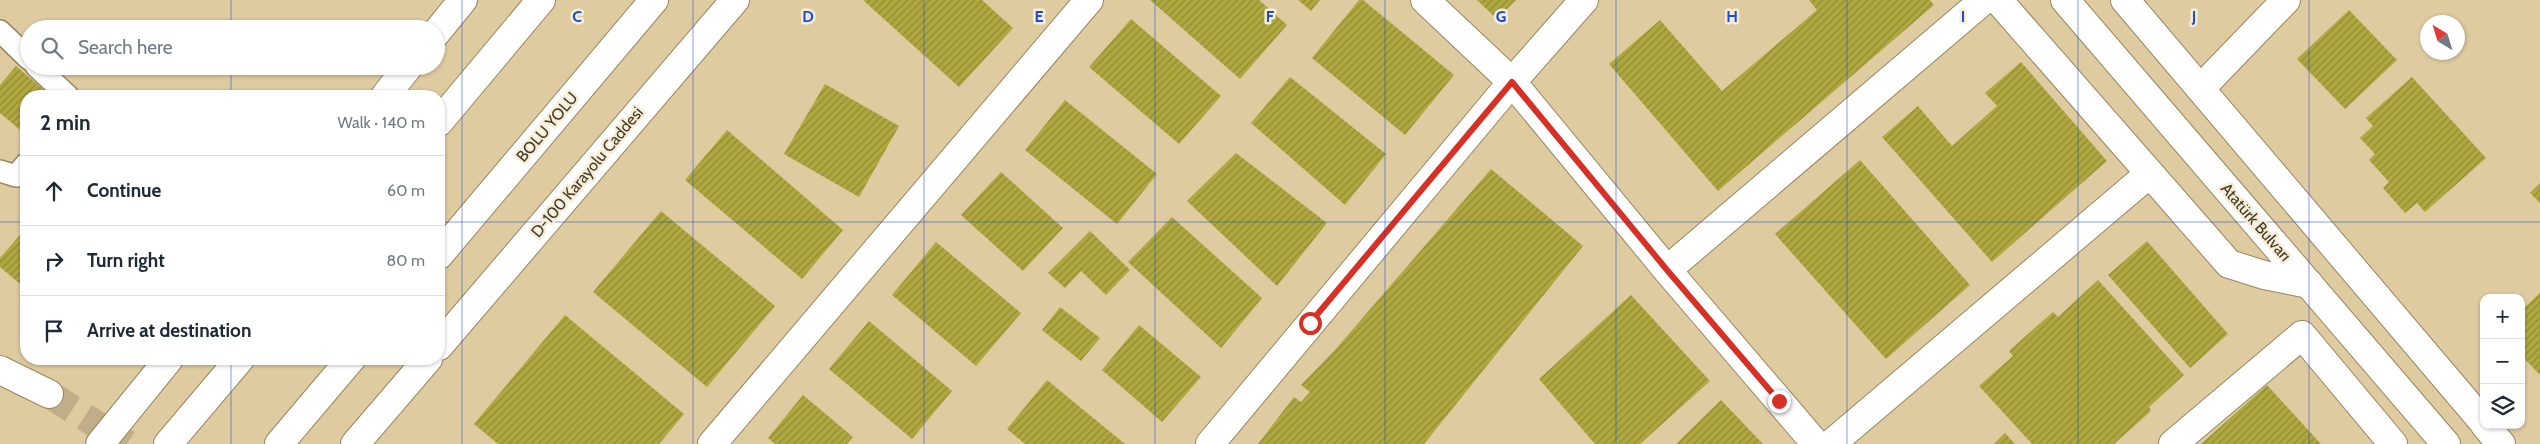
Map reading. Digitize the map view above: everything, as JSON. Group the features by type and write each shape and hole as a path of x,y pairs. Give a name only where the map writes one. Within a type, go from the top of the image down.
{"main road":[{"path":"445,115 541,0"},
{"name":"BOLU YOLU","path":"445,248 654,0"},
{"name":"D-100 Karayolu Caddesi","path":"445,339 735,0"},
{"path":"712,444 1089,0"},
{"path":"1425,0 1512,82 1667,270 1816,444"},
{"path":"1210,444 1512,82 1584,0"},
{"path":"1667,270 1984,0"},
{"path":"1998,0 2148,174 2229,264 2264,275 2309,284"},
{"name":"Atatürk Bulvarı","path":"2065,0 2446,444"},
{"path":"2125,0 2480,418"},
{"path":"2201,88 2286,0"},
{"path":"443,20 451,4"},
{"path":"390,90 402,75"},
{"path":"1831,444 2148,174"},
{"path":"2173,444 2302,335 2393,444"},
{"path":"100,444 164,365"},
{"path":"168,444 235,365"},
{"path":"279,444 346,365"},
{"path":"355,444 423,365"},
{"path":"0,370 49,394"},
{"path":"2489,429 2501,444"}],"lane":[{"path":"0,31 20,50"},
{"path":"46,75 62,90"}],"building":[{"path":"863,0 982,0 1013,28 959,87"},
{"path":"1150,0 1259,0 1287,25 1240,79"},
{"path":"1298,0 1320,0 1311,11"},
{"path":"1359,0 1363,0 1454,75 1405,135 1312,58"},
{"path":"1477,0 1516,0 1497,19"},
{"path":"1809,0 1930,0 1934,5 1718,191 1609,64 1660,20 1722,91 1817,10"},
{"path":"2349,10 2397,60 2345,109 2297,59"},
{"path":"1131,19 1221,96 1179,144 1089,67"},
{"path":"2021,62 2107,161 1992,262 1882,137 1918,106 1952,146 1997,106 1985,93"},
{"path":"16,66 20,69 20,75 26,75 44,90 20,90 20,130 0,113 0,85"},
{"path":"1290,77 1386,154 1345,205 1251,123"},
{"path":"2412,77 2486,158 2425,212 2417,203 2405,213 2383,188 2389,182 2369,160 2375,154 2360,138 2373,126 2366,118"},
{"path":"825,84 899,126 859,197 784,154"},
{"path":"1065,100 1157,174 1117,224 1025,150"},
{"path":"727,130 843,230 802,279 685,180"},
{"path":"1236,153 1327,223 1277,286 1187,201"},
{"path":"1860,160 1970,285 1886,359 1775,234"},
{"path":"1491,169 1583,246 1424,444 1258,444 1294,397 1301,402 1310,392 1301,385 1335,350"},
{"path":"1001,172 1063,228 1023,271 961,215"},
{"path":"2540,183 2540,203 2530,193"},
{"path":"661,211 775,306 707,387 593,292"},
{"path":"1172,217 1262,298 1221,348 1128,262"},
{"path":"1090,231 1130,270 1106,295 1081,271 1065,288 1048,273"},
{"path":"20,235 20,284 0,267 0,258"},
{"path":"2147,241 2228,334 2190,368 2108,275"},
{"path":"936,242 1021,313 976,366 892,295"},
{"path":"2098,280 2184,375 2149,407 2151,411 2114,444 2032,444 1979,386 2013,356 2009,351 2053,312 2058,317"},
{"path":"2540,293 2540,375 2525,359 2525,307"},
{"path":"1631,295 1710,381 1640,444 1595,444 1539,379"},
{"path":"1060,307 1100,338 1081,361 1042,330"},
{"path":"565,315 684,414 659,444 498,444 474,424"},
{"path":"869,321 952,391 912,439 829,369"},
{"path":"1139,325 1201,377 1162,422 1102,370"},
{"path":"1047,380 1125,444 1025,444 1007,429"},
{"path":"2267,385 2321,444 2201,444"},
{"path":"803,395 853,437 847,444 775,444 768,438"},
{"path":"1721,400 1763,444 1676,444"},
{"path":"2005,433 2015,444 1994,444"}],"tunnel":[{"path":"49,394 127,444"}],"route":[{"path":"1310,323 1512,82 1667,270 1779,401"}]}
